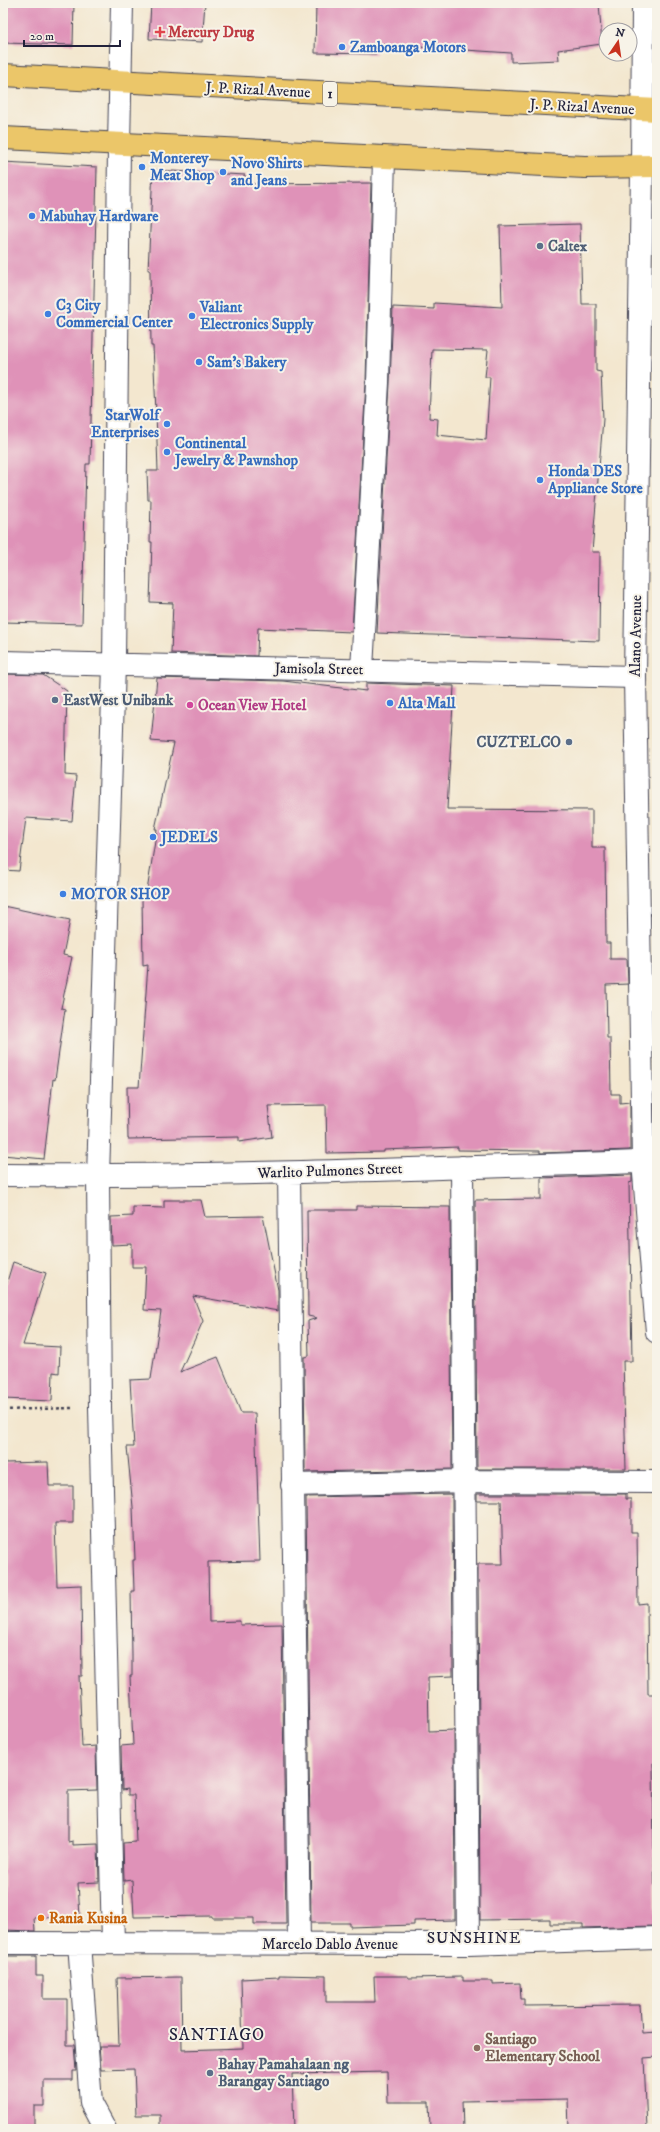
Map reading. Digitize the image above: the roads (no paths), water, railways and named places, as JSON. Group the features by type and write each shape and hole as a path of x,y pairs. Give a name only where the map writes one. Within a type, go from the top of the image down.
{"main road":[{"name":"J. P. Rizal Avenue","path":"3,76 650,110"},
{"path":"3,138 384,158 585,167 650,167"}],"street":[{"path":"113,1943 100,1407 98,1176 114,665 119,145 122,3"},
{"name":"Alano Avenue","path":"643,3 650,110 650,167 635,677 650,1160 657,1332"},
{"path":"362,669 378,383 384,158"},
{"name":"Jamisola Street","path":"3,662 362,669 635,677"},
{"name":"Warlito Pulmones Street","path":"3,1175 98,1176 289,1173 650,1160"},
{"path":"462,1167 468,1944"},
{"path":"289,1173 299,1944"},
{"path":"292,1484 464,1481 657,1482"},
{"name":"Marcelo Dablo Avenue","path":"3,1943 468,1944 657,1938"},
{"path":"79,1943 91,2103 105,2129"}],"place":[{"name":"Mercury Drug","path":"160,32"},
{"name":"Zamboanga Motors","path":"342,47"},
{"name":"Monterey Meat Shop","path":"142,167"},
{"name":"Novo Shirts and Jeans","path":"223,172"},
{"name":"Mabuhay Hardware","path":"32,216"},
{"name":"Caltex","path":"540,246"},
{"name":"C3 City Commercial Center","path":"48,314"},
{"name":"Valiant Electronics Supply","path":"192,316"},
{"name":"Sam's Bakery","path":"199,362"},
{"name":"StarWolf Enterprises","path":"167,424"},
{"name":"Continental Jewelry & Pawnshop","path":"167,452"},
{"name":"Honda DES Appliance Store","path":"540,480"},
{"name":"EastWest Unibank","path":"55,700"},
{"name":"Alta Mall","path":"390,703"},
{"name":"Ocean View Hotel","path":"190,705"},
{"name":"CUZTELCO","path":"569,742"},
{"name":"JEDELS","path":"153,837"},
{"name":"MOTOR SHOP","path":"63,894"},
{"name":"Rania Kusina","path":"41,1918"},
{"name":"Santiago Elementary School","path":"477,2048"},
{"name":"Bahay Pamahalaan ng Barangay Santiago","path":"210,2073"}],"district":[{"name":"SUNSHINE","path":"474,1938"},
{"name":"SANTIAGO","path":"217,2035"}]}
